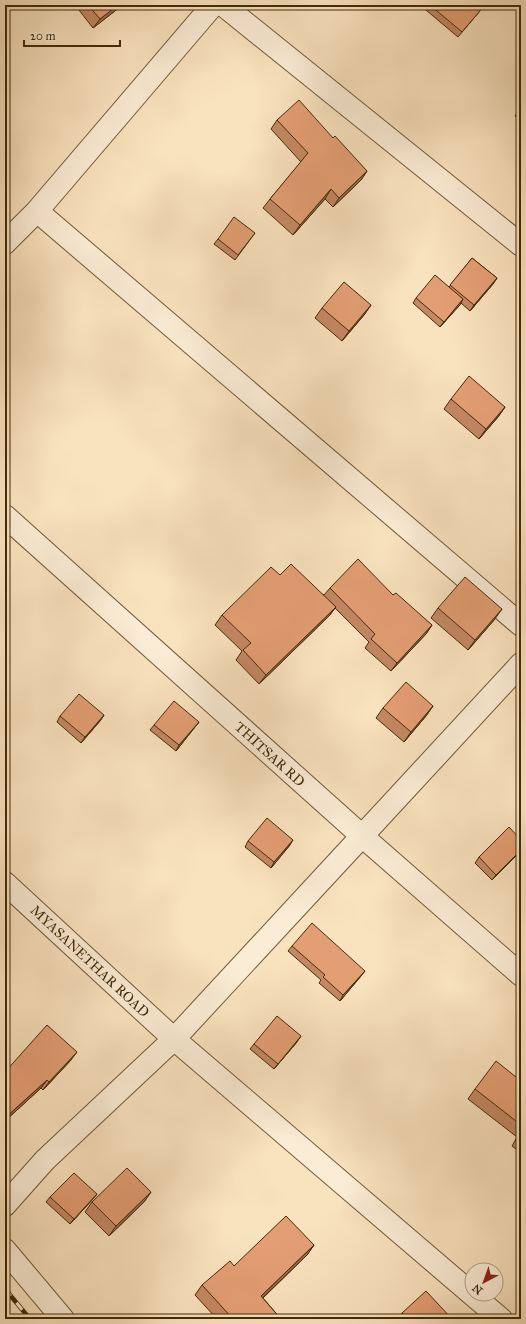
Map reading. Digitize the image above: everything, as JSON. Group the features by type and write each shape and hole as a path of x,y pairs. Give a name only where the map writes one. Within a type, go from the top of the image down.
{"street":[{"path":"5,243 37,211 213,5"},
{"path":"223,5 521,245"},
{"path":"37,211 521,624"},
{"name":"THITSAR RD","path":"5,516 362,836 521,975"},
{"path":"5,1205 45,1160 174,1039 521,664"},
{"name":"MYASANETHAR ROAD","path":"5,883 174,1039 501,1319"},
{"path":"5,1250 63,1319"}],"building":[{"path":"88,5 118,5 100,19"},
{"path":"430,5 485,5 462,32"},
{"path":"299,100 333,138 335,136 367,171 339,198 331,189 300,225 270,199 308,153 277,120"},
{"path":"234,217 255,233 238,255 218,239"},
{"path":"472,258 497,278 474,305 450,285"},
{"path":"435,275 463,299 444,322 416,298"},
{"path":"344,282 371,305 349,331 322,308"},
{"path":"469,376 505,407 486,429 451,399"},
{"path":"358,559 393,595 396,593 432,625 397,663 371,639 375,634 330,588"},
{"path":"291,564 336,607 266,675 243,650 251,643 222,615 271,567 280,575"},
{"path":"465,577 502,609 475,640 438,608"},
{"path":"406,682 433,706 411,732 383,708"},
{"path":"79,694 104,715 85,737 60,716"},
{"path":"174,701 199,722 179,745 154,725"},
{"path":"267,818 293,840 274,862 248,841"},
{"path":"509,827 521,840 521,850 496,875 479,857"},
{"path":"312,923 365,971 343,995 323,977 325,975 292,946"},
{"path":"277,1016 301,1036 278,1064 254,1044"},
{"path":"47,1025 77,1052 49,1082 47,1080 5,1118 5,1072"},
{"path":"496,1061 521,1081 521,1125 475,1089"},
{"path":"127,1168 151,1192 116,1226 92,1202"},
{"path":"74,1173 97,1194 74,1219 50,1197"},
{"path":"286,1216 314,1245 261,1296 281,1319 233,1319 202,1285 230,1261 234,1266"},
{"path":"426,1291 452,1319 407,1319 402,1313"}],"railway":[{"path":"5,1289 30,1319"}]}
